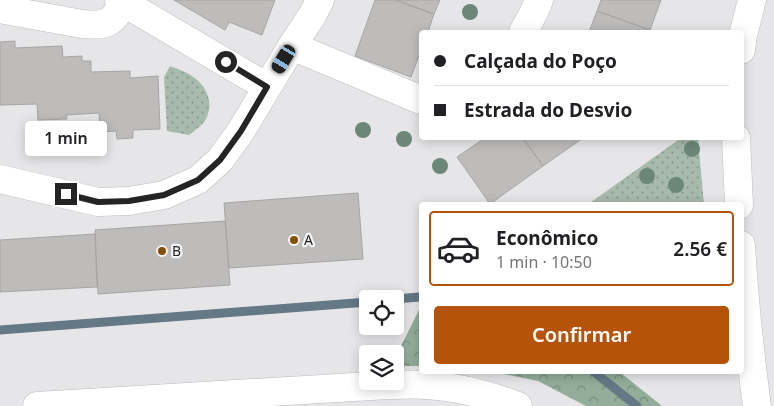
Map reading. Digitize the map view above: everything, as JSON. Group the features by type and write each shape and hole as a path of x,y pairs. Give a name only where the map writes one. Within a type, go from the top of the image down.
{"street":[{"path":"0,179 98,202 129,201 164,195 198,180 220,160 241,131 320,0"},
{"path":"524,30 539,0"},
{"path":"744,31 752,0"},
{"path":"0,9 96,25 108,23 116,17 122,2 267,87"},
{"path":"292,46 419,99"},
{"path":"736,140 739,202"},
{"path":"744,283 758,406"},
{"path":"37,406 427,384 463,390 518,406"}],"green space":[{"path":"170,66 189,74 199,82 204,87 209,100 209,110 206,119 189,135 167,131 164,77"},
{"path":"678,140 698,140 704,202 591,202"},
{"path":"419,310 419,366 404,366 404,345 402,345"},
{"path":"504,374 622,374 662,406 586,406 538,381"}],"building":[{"path":"174,0 275,0 262,35 229,22 225,30"},
{"path":"375,0 395,0 434,14 429,30 419,30 419,55 411,77 355,56"},
{"path":"395,0 440,0 434,14"},
{"path":"601,0 661,0 650,30 597,11"},
{"path":"597,11 650,30 590,30"},
{"path":"15,41 15,48 62,46 63,57 82,56 82,61 91,61 91,72 130,71 130,78 158,76 160,129 133,130 133,138 117,139 116,131 100,132 99,113 66,115 67,119 38,120 37,104 0,105 0,42"},
{"path":"482,140 524,140 543,166 493,202 489,202 457,157"},
{"path":"524,140 580,140 543,166"},
{"name":"A","path":"358,193 363,259 229,268 224,203"},
{"name":"B","path":"225,221 230,285 98,294 95,230"},
{"path":"95,234 97,287 0,292 0,240"}],"waterway":[{"path":"404,298 419,297"},
{"path":"0,330 359,303"},
{"path":"597,374 637,406"}],"place":[{"name":"A","path":"294,240"},
{"name":"B","path":"162,251"}],"route":[{"path":"66,194 98,202 129,201 164,195 198,180 220,160 241,131 267,87 226,62"}]}
